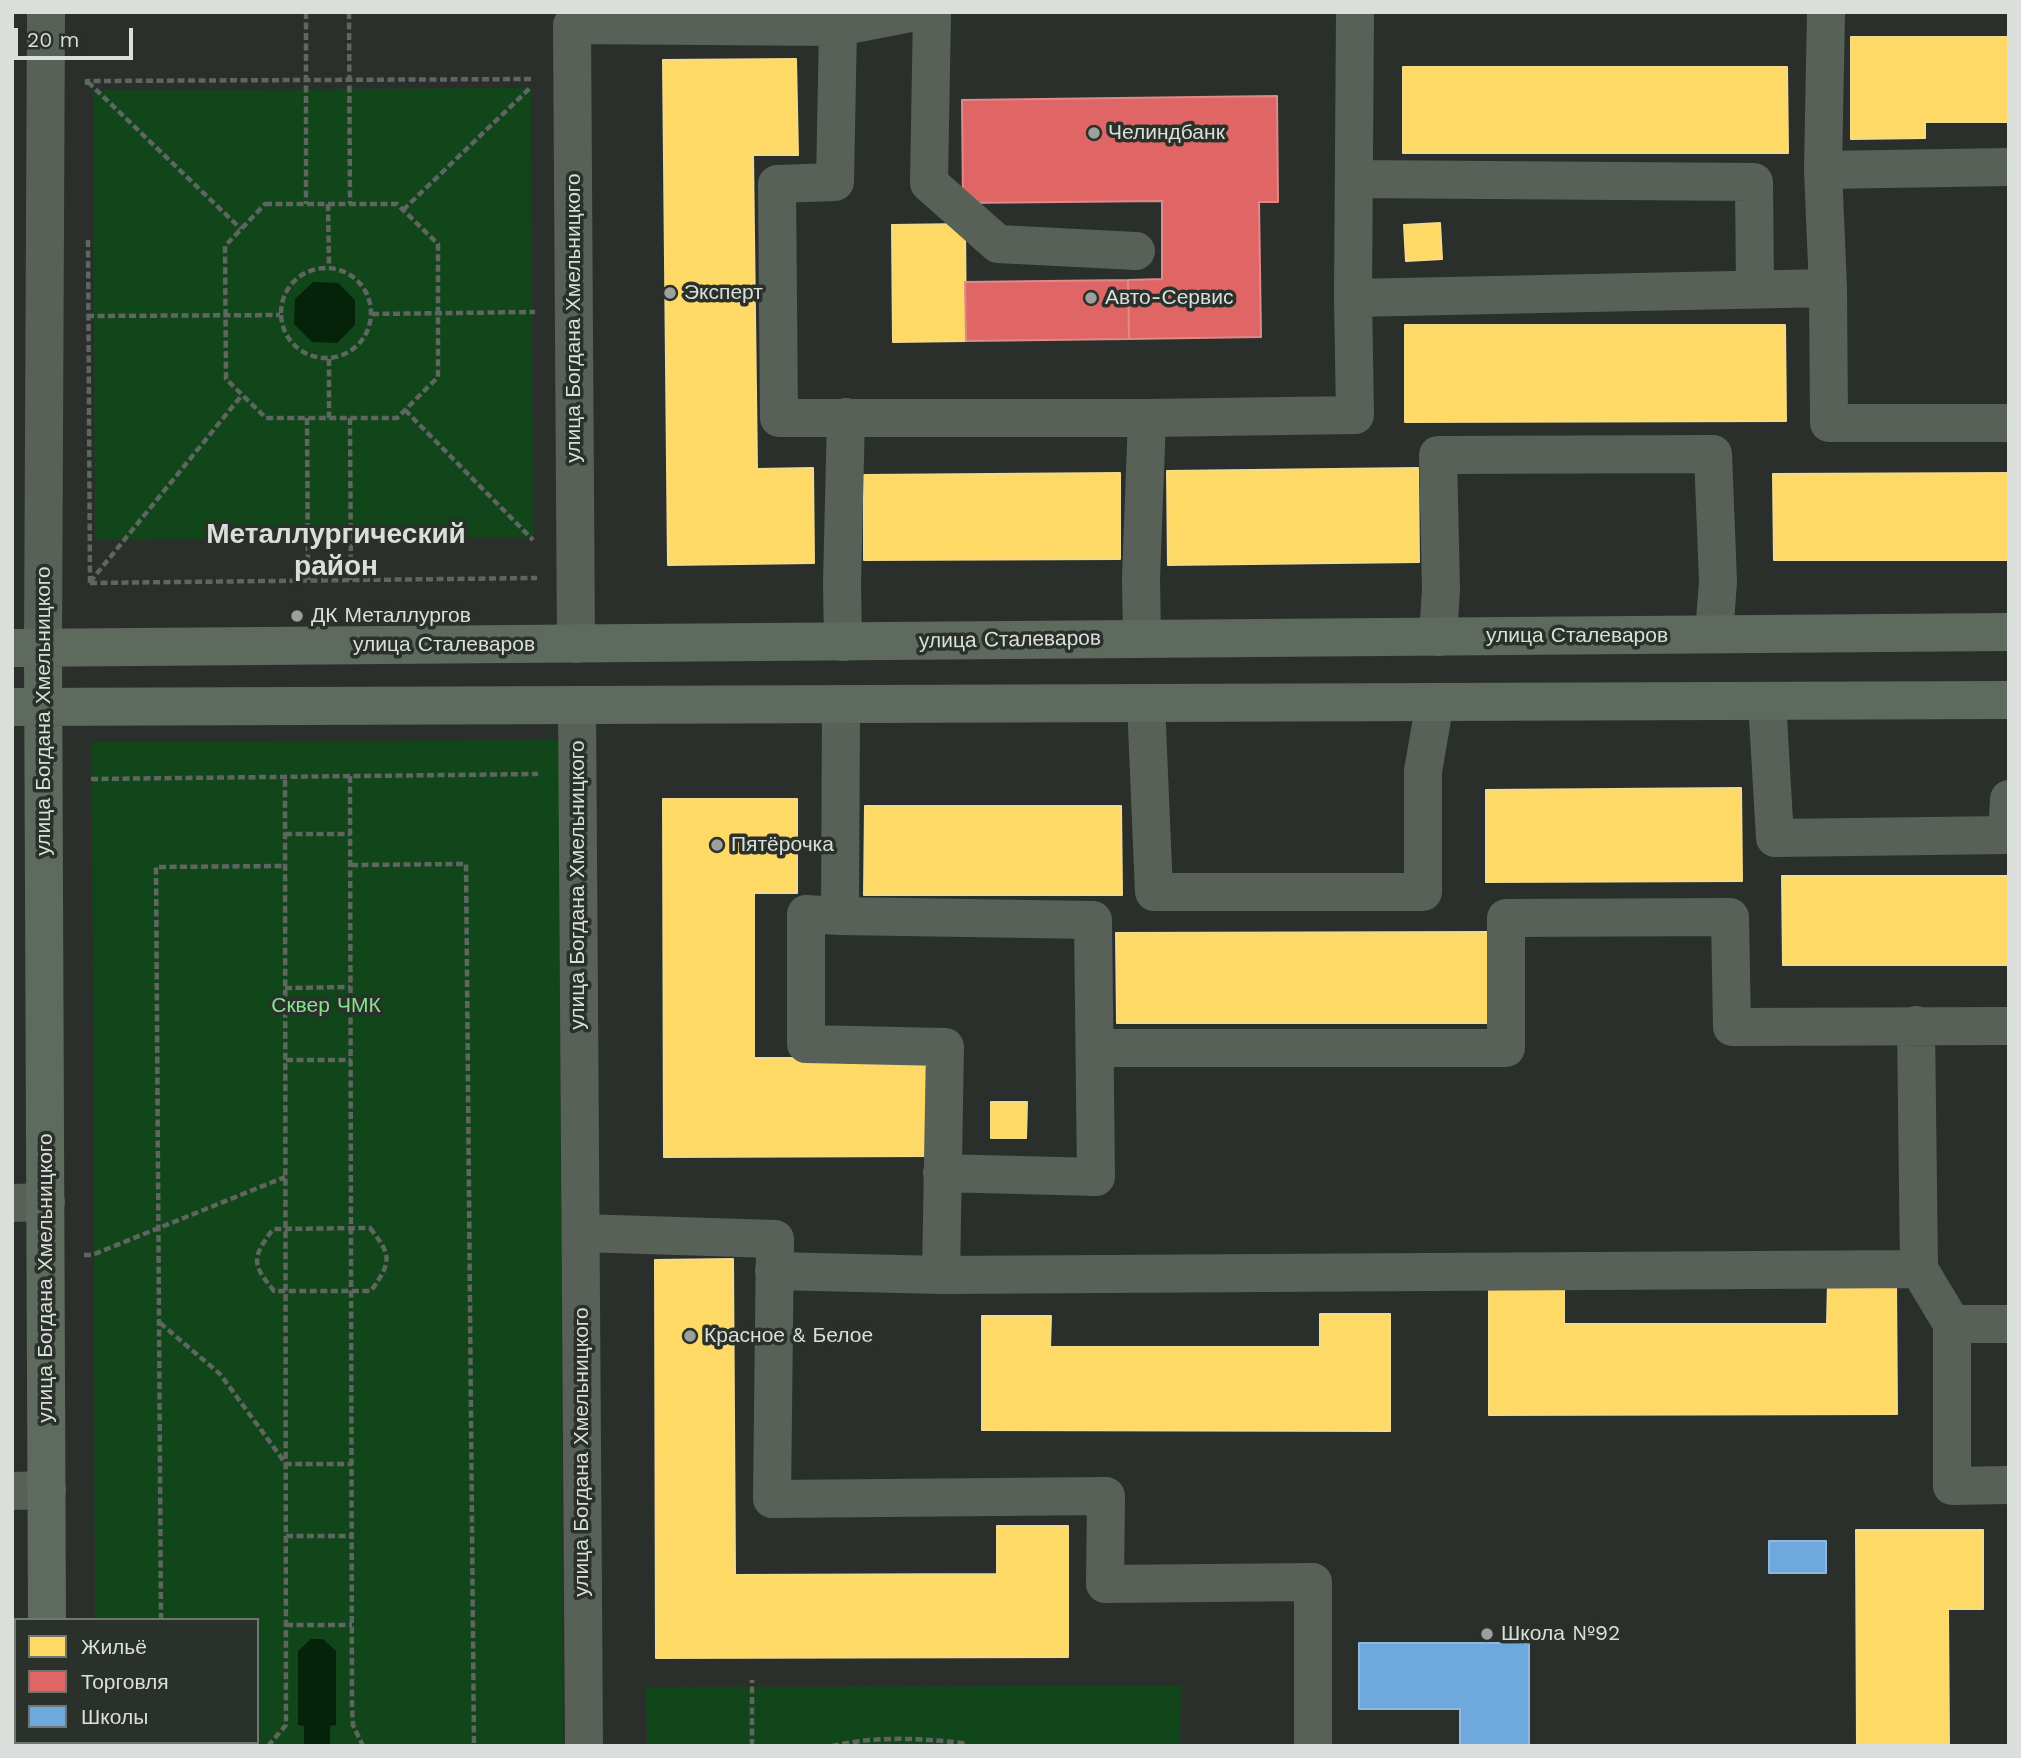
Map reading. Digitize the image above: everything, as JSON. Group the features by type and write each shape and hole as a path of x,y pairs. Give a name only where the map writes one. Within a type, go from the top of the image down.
{"main road":[{"name":"улица Сталеваров","path":"28,648 2009,632"},
{"name":"улица Богдана Хмельницкого","path":"576,644 577,705"},
{"name":"улица Богдана Хмельницкого","path":"28,648 29,1203 46,1256 29,1490 47,1618"},
{"path":"28,707 2009,700"}],"street":[{"name":"улица Богдана Хмельницкого","path":"28,648 29,380 45,317 46,12"},
{"path":"915,12 838,27 835,182 777,184 779,418 1355,415 1354,12"},
{"path":"932,12 929,183 998,244 1136,251"},
{"path":"1826,12 1823,170 1828,288 1829,423 2009,423"},
{"name":"улица Богдана Хмельницкого","path":"576,644 572,25 838,27"},
{"path":"1823,170 2009,167"},
{"path":"1354,179 1754,182 1755,289"},
{"path":"1353,298 1828,288"},
{"path":"843,642 846,418"},
{"path":"1142,639 1141,578 1147,418"},
{"path":"1438,637 1441,589 1438,455 1713,454 1718,582 1714,634"},
{"path":"1767,701 1775,838 2007,835 2009,799"},
{"path":"1146,703 1154,892 1423,892 1423,771 1435,702"},
{"path":"840,916 841,704"},
{"name":"улица Богдана Хмельницкого","path":"577,705 584,1746"},
{"path":"941,1275 942,1173 945,1047 806,1044 806,914 1093,920 1096,1177 942,1173"},
{"path":"1096,1048 1506,1048 1506,918 1730,917 1732,1027 2009,1026"},
{"path":"1916,1025 1919,1269 1952,1324 1952,1486 2009,1485"},
{"path":"581,1233 775,1239 772,1499 1106,1496 1105,1584 1313,1581 1313,1746"},
{"path":"774,1271 941,1275 1919,1269"},
{"path":"1952,1324 2009,1324"}],"path":[{"path":"306,12 306,204"},
{"path":"349,12 350,204"},
{"path":"87,81 539,79 403,210"},
{"path":"87,81 87,95"},
{"path":"87,81 241,229"},
{"path":"265,204 328,204 397,204 438,244 438,377 397,418 265,418 226,379 225,246 265,204"},
{"path":"328,204 328,266"},
{"path":"88,233 90,583"},
{"path":"328,266 351,273 367,291 372,314 366,336 350,352 329,359 305,354 287,338 280,315 286,290 304,272 328,266"},
{"path":"372,314 574,312"},
{"path":"45,317 280,315"},
{"path":"329,359 329,418"},
{"path":"90,583 242,395"},
{"path":"405,410 533,537 535,548"},
{"path":"307,418 308,580"},
{"path":"350,418 351,580"},
{"path":"90,583 542,578 540,568"},
{"path":"91,779 578,774"},
{"path":"350,776 353,1725 363,1746"},
{"path":"268,1746 286,1725 285,777"},
{"path":"285,834 351,834"},
{"path":"351,865 466,864 474,1746"},
{"path":"161,1618 156,867 286,866"},
{"path":"285,988 350,987"},
{"path":"285,1060 351,1060"},
{"path":"46,1256 92,1255 285,1177"},
{"path":"370,1228 386,1249 386,1270 371,1291 274,1291 257,1270 258,1250 273,1229 286,1229 370,1228"},
{"path":"159,1322 220,1374 286,1464"},
{"path":"286,1464 352,1464"},
{"path":"286,1536 352,1536"},
{"path":"286,1625 352,1625"},
{"path":"752,1680 752,1746"},
{"path":"832,1746 862,1740 922,1738 967,1746"}],"green space":[{"path":"531,88 533,537 95,540 93,90"},
{"name":"Сквер ЧМК","path":"559,740 563,1746 96,1746 259,1744 259,1618 95,1618 92,742"},
{"path":"1181,1686 1180,1746 647,1746 646,1687"}],"shaded area":[{"path":"313,282 338,283 355,300 355,325 337,343 312,342 294,324 295,299"},
{"path":"311,1639 323,1639 336,1651 336,1725 330,1726 330,1746 304,1746 304,1726 298,1725 298,1651"}],"building: Жильё":[{"path":"1851,37 2009,37 2009,122 1925,122 1925,138 1851,139"},
{"path":"796,59 798,155 753,155 757,469 813,468 814,563 668,565 663,60"},
{"path":"1403,67 1787,67 1788,153 1403,153"},
{"path":"1440,223 1442,259 1406,261 1404,225"},
{"path":"965,224 966,341 893,342 892,225"},
{"path":"1405,325 1785,325 1786,421 1405,422"},
{"path":"1418,468 1419,562 1168,565 1167,471"},
{"path":"1120,473 1120,559 864,560 864,475"},
{"path":"2009,473 2009,560 1774,560 1773,474"},
{"path":"1741,788 1742,881 1486,882 1486,790"},
{"path":"663,799 797,799 797,893 754,893 754,1058 929,1058 929,1156 664,1157"},
{"path":"865,806 1121,806 1122,895 864,895"},
{"path":"1782,876 2009,876 2009,965 1783,965"},
{"path":"1493,932 1493,1023 1117,1023 1116,933"},
{"path":"991,1102 1027,1102 1026,1138 991,1138"},
{"path":"733,1259 735,1575 997,1574 997,1526 1068,1526 1068,1657 656,1658 655,1260"},
{"path":"1828,1282 1896,1282 1897,1414 1489,1415 1489,1283 1564,1283 1564,1324 1827,1324"},
{"path":"1320,1314 1390,1314 1390,1431 982,1430 982,1316 1051,1316 1050,1347 1320,1347"},
{"path":"1856,1530 1983,1530 1983,1609 1948,1609 1949,1746 1857,1746"}],"building: Торговля":[{"path":"1277,96 1278,202 1259,202 1261,337 1129,339 1128,280 1162,279 1162,201 963,203 962,100"},
{"path":"1128,280 1129,339 966,341 965,282"}],"building: Школы":[{"path":"1769,1541 1826,1541 1826,1573 1769,1573"},
{"path":"1359,1643 1529,1643 1529,1746 1460,1746 1460,1709 1359,1709"}],"place":[{"name":"Челиндбанк","path":"1094,133"},
{"name":"Эксперт","path":"670,293"},
{"name":"Авто-Сервис","path":"1091,298"},
{"name":"ДК Металлургов","path":"297,616"},
{"name":"Пятёрочка","path":"717,845"},
{"name":"Красное & Белое","path":"690,1336"},
{"name":"Школа №92","path":"1487,1634"}],"district":[{"name":"Металлургический район","path":"336,551"}]}
